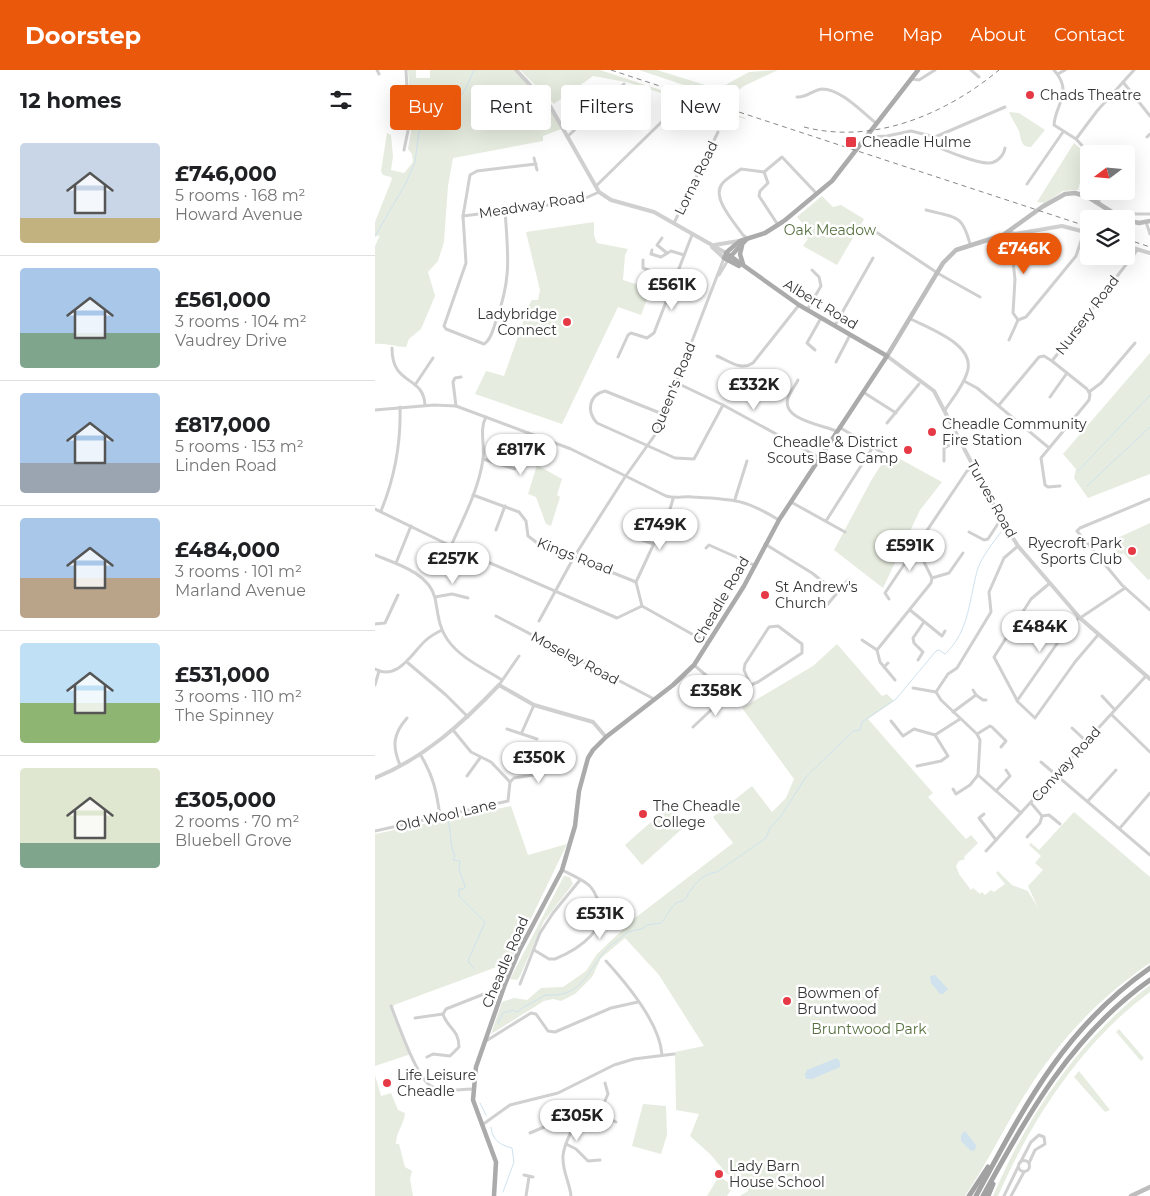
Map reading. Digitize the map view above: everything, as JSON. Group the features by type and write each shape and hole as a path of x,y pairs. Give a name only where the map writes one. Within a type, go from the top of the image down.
{"highway":[{"path":"976,1196 1035,1088 1069,1042 1112,998 1150,968"},
{"path":"983,1196 1041,1094 1075,1049 1117,1006 1150,980"},
{"path":"969,1196 1003,1145"},
{"path":"988,1196 1008,1149"}],"main road":[{"path":"727,257 745,240 778,225 842,171 876,123 918,70"},
{"path":"887,356 913,320 937,272 952,253 970,244 1009,233 1042,207 1065,194 1079,194 1110,210"},
{"path":"1135,220 1148,222"},
{"path":"745,240 739,251 745,268"},
{"name":"Albert Road","path":"727,257 807,310 887,356"},
{"name":"Cheadle Road","path":"494,1196 496,1162 475,1108 473,1089 476,1067 519,951 562,870 575,826 585,767 593,750 606,737 655,700 694,665 709,644 779,520 837,429 887,356"},
{"path":"1131,1196 1150,1187"}],"street":[{"path":"377,70 379,74"},
{"path":"405,150 409,126 406,70"},
{"path":"516,70 550,106 599,192"},
{"path":"912,78 919,80 935,70"},
{"path":"971,70 979,78"},
{"path":"1054,70 1062,82 1062,100 1053,124 1076,139 1082,145"},
{"path":"1058,74 1065,70"},
{"path":"1076,139 1134,70"},
{"path":"1123,82 1150,116"},
{"path":"568,136 624,84"},
{"path":"797,97 805,97 820,89 833,91 876,123"},
{"path":"866,137 887,136 911,131 935,138 1005,107"},
{"path":"596,186 661,123"},
{"name":"Lorna Road","path":"674,223 718,132"},
{"path":"1027,184 1063,132"},
{"path":"935,138 936,146 986,164 996,160 1004,153 1005,148"},
{"path":"709,245 745,240 719,197 719,188 723,182 741,169 764,172 782,157 817,194"},
{"path":"534,158 537,170"},
{"path":"505,210 509,269 506,291 490,336 484,344 446,329 444,326 466,263 463,216 470,175 477,171 536,164"},
{"path":"764,172 768,183 760,191 759,196 778,225"},
{"name":"Albert Road","path":"599,192 611,200 647,209 709,245 719,248 727,257"},
{"name":"Meadway Road","path":"463,216 579,200 599,192"},
{"path":"926,210 961,222 966,228 970,244"},
{"path":"1135,214 1150,214"},
{"path":"1148,222 1150,234"},
{"path":"1018,320 1013,313 1015,279 1009,233 1062,226 1080,230"},
{"path":"870,228 937,272 980,297"},
{"path":"618,357 628,335 636,333 647,338 654,333 692,235"},
{"path":"662,238 657,246 667,253"},
{"path":"1009,340 1018,320 1026,317 1076,256 1080,246"},
{"path":"1135,248 1150,254"},
{"name":"Nursery Road","path":"1089,392 1052,361 1138,249"},
{"path":"652,250 651,254 661,258 667,253 673,252 684,255"},
{"name":"Queen's Road","path":"539,621 574,557 625,477 657,432 727,257"},
{"path":"835,325 873,258"},
{"path":"643,260 643,268 674,279"},
{"path":"812,270 819,277 821,286"},
{"path":"807,310 825,279"},
{"path":"717,356 741,367 748,366 799,305"},
{"path":"815,350 807,343 821,318"},
{"path":"913,320 963,350 969,365 964,380 945,410"},
{"path":"836,362 850,335"},
{"path":"1060,486 1048,487 1045,485 1040,462 1048,447 1089,400 1089,392 1101,383 1135,343"},
{"path":"393,348 394,366 399,373 423,392 425,405"},
{"name":"Turves Road","path":"887,356 922,380 934,391 1001,519 1018,546 1079,618 1148,678"},
{"path":"999,405 1039,357 1044,356 1052,361"},
{"path":"415,384 433,358"},
{"path":"1050,397 1067,373"},
{"path":"456,406 453,382 455,378 461,376"},
{"path":"798,380 788,398 787,406 791,413 816,426 837,429 886,455"},
{"path":"964,380 999,405 1048,447"},
{"path":"677,383 723,405 820,458"},
{"path":"887,423 919,384"},
{"path":"863,391 895,413"},
{"path":"665,415 611,392 599,393 592,401 590,412 597,422 647,447 675,458 694,459 723,405"},
{"path":"375,410 425,405 456,406 571,450 673,498 685,496 735,499 758,507 779,520"},
{"path":"381,511 392,481 397,460 400,407"},
{"path":"451,546 473,495 483,459 483,425 486,417"},
{"path":"483,459 515,469 528,432"},
{"path":"944,461 944,448 960,440"},
{"path":"826,521 873,447"},
{"path":"735,499 747,461"},
{"path":"889,598 885,593 967,471 973,467"},
{"name":"Kings Road","path":"473,495 505,506 523,516 528,536 532,540 636,582"},
{"path":"673,498 671,509 636,582 642,606 709,644"},
{"path":"1150,499 1080,528 1077,531 1125,588 1150,610"},
{"path":"791,502 845,532"},
{"path":"495,530 505,506"},
{"path":"375,509 451,546 617,618 642,606"},
{"path":"969,532 985,540 988,539 1001,519"},
{"path":"396,564 411,526"},
{"path":"627,534 653,544"},
{"path":"765,544 812,573 837,592"},
{"path":"706,548 710,545 754,565"},
{"path":"916,546 933,578"},
{"path":"936,692 948,674 957,668 991,612 989,592 1004,558 1018,546"},
{"path":"895,680 877,656 877,650 933,578 949,573 963,553"},
{"path":"375,556 422,577 430,585 435,597 442,630 454,648 466,658 502,680"},
{"path":"827,605 848,580"},
{"path":"1050,583 1031,599 995,654 995,660 1017,701 1035,718 1075,662 1098,635"},
{"path":"1017,701 1063,635 1079,618 1125,588"},
{"path":"435,597 452,594 468,598"},
{"path":"375,624 385,623 398,595"},
{"path":"910,610 941,636 945,631"},
{"name":"Moseley Road","path":"496,616 655,700"},
{"path":"918,660 923,652 914,643 913,638 924,622"},
{"path":"693,727 728,694 751,686 802,653 802,644 778,626 769,627 745,664 744,670 751,686"},
{"path":"375,669 379,671 390,670 408,663 426,640 442,630"},
{"path":"862,640 877,650"},
{"path":"375,778 420,754 469,718 499,685 519,656"},
{"path":"408,663 446,695 469,718"},
{"path":"884,667 888,663"},
{"path":"694,665 728,694"},
{"path":"375,685 379,671"},
{"name":"Conway Road","path":"986,851 1055,774 1148,678"},
{"path":"499,685 534,705 593,722 606,737"},
{"path":"913,688 936,692 953,712 977,734 980,740 978,774 970,784 956,794 953,789"},
{"path":"973,690 976,695 986,700"},
{"path":"953,712 976,695"},
{"path":"1101,696 1115,710"},
{"path":"522,732 534,705"},
{"path":"1111,715 1150,752"},
{"path":"400,765 394,743 395,735 407,718"},
{"path":"935,735 960,719"},
{"path":"891,721 903,736 916,729 935,735 948,756 941,760 917,766"},
{"path":"977,734 992,727 1005,741 1001,747"},
{"path":"507,728 537,739"},
{"path":"1072,728 1086,741"},
{"name":"Old Wool Lane","path":"375,830 508,801 509,782 491,762 471,752 453,730"},
{"path":"420,754 431,773 437,794 439,817"},
{"path":"467,776 480,758"},
{"path":"509,782 514,778 540,774 545,762"},
{"path":"1041,762 1150,854"},
{"path":"996,791 1010,776 1006,770"},
{"path":"1088,801 1116,770"},
{"path":"978,774 1021,813"},
{"path":"1120,828 1148,798 1150,793"},
{"path":"1031,803 1042,816"},
{"path":"984,814 979,818 997,840"},
{"path":"1042,816 1049,815 1060,824"},
{"path":"1027,837 1040,823 1042,816"},
{"path":"533,950 555,959 592,936 598,928 602,916 601,905 587,883 562,870"},
{"path":"520,984 533,950 553,913 581,880"},
{"path":"606,961 630,989 638,1002 660,1040 662,1055"},
{"path":"415,1018 443,1014 446,1009 478,998 489,992 502,994"},
{"path":"485,1041 531,1013 536,1014 548,1031 555,1032 611,1008 638,1002"},
{"path":"391,1006 416,1065 429,1086 436,1088 473,1089"},
{"path":"427,1058 433,1054 450,1056 459,1047 459,1038 443,1014"},
{"path":"482,1126 510,1105 558,1093 626,1061 674,1054"},
{"path":"600,1112 608,1094 605,1083"},
{"path":"571,1196 563,1168 563,1156 566,1144 574,1128 579,1107 586,1106 616,1122"},
{"path":"530,1133 555,1122 562,1122 574,1128"},
{"path":"1004,1196 1031,1142 1039,1135 1044,1137 1045,1144 1035,1150 1029,1162 1029,1170 1023,1172 1011,1196"},
{"path":"566,1144 576,1149 588,1161 600,1160"},
{"path":"1019,1164 1025,1160 1029,1162"},
{"path":"1019,1164 1020,1170 1023,1172"},
{"path":"524,1175 531,1177 526,1196"}],"green space":[{"path":"408,70 416,70 416,78 430,78 430,70 516,70 531,85 471,85 471,130 551,130 551,109 561,124 561,129 543,136 543,141 453,158 448,186 444,242 438,261 428,272 435,296 421,329 409,339 406,347 375,344 375,246 380,235 375,237 375,222 392,179 383,175 381,171 387,133 391,135 393,156 391,170 404,173 413,162 412,154 408,149 411,130 461,130 461,85 409,85"},
{"path":"520,70 600,70 646,85 636,85 593,76 580,85 561,85 561,99 554,104 551,101 551,85 535,85"},
{"path":"639,70 657,70 705,85 684,85"},
{"path":"778,70 739,90 739,85 725,85 749,72"},
{"path":"651,87 661,90 661,93 651,90"},
{"path":"1009,112 1019,113 1045,130 1031,147 1024,145"},
{"path":"1074,143 1080,148 1080,182 1078,190 1063,191 1045,203 1037,202"},
{"name":"Oak Meadow","path":"822,196 833,207 841,205 864,219 837,265 803,246 808,239 800,233 806,227 797,217"},
{"name":"Ladybridge Connect","path":"594,222 594,235 597,243 628,249 625,255 623,280 651,289 641,315 618,307 562,424 475,394 486,371 504,376 529,305 532,300 538,300 540,290 526,232"},
{"path":"1150,353 1150,474 1088,498 1074,478 1076,469 1063,454"},
{"path":"889,453 942,482 920,510 883,588 834,550 872,479"},
{"path":"537,465 562,479 557,495 560,497 551,526 546,524 536,497 528,494"},
{"name":"Ryecroft Park Sports Club","path":"1150,523 1150,579 1148,580 1123,553 1109,565 1104,559 1116,549 1113,540"},
{"name":"Bruntwood Park","path":"837,644 882,696 887,694 894,701 868,719 933,793 928,797 966,839 971,835 978,843 964,857 965,859 959,861 956,866 959,874 971,890 973,888 980,894 982,892 985,895 991,890 994,892 1005,884 996,873 998,871 1012,885 1028,891 1038,908 1028,886 1043,870 1035,863 1041,856 1029,845 1031,843 1039,850 1074,812 1150,877 1150,963 1101,1002 1058,1048 1024,1096 965,1196 740,1196 748,1191 747,1188 727,1174 710,1154 690,1136 699,1114 676,1110 675,1052 704,1046 659,975 625,938 601,958 592,977 575,994 561,1001 553,999 544,1001 491,1034 502,1002 514,998 527,1000 541,988 563,987 586,971 597,954 635,918 733,843 713,817 752,786 772,812 786,798 794,779 742,708 813,666"},
{"path":"511,806 528,855 567,844 510,962 394,1005 392,1010 411,1054 375,1066 375,834"},
{"path":"668,807 685,826 642,865 625,845"},
{"path":"564,876 570,877 573,884 544,921 520,976 517,980 510,979"},
{"path":"1150,985 1150,992 1125,1012 1102,1035 1061,1084 1026,1139 998,1196 993,1196 1022,1136 1058,1080 1100,1030 1124,1006"},
{"path":"1119,1029 1144,1058 1141,1061 1116,1032"},
{"path":"1079,1071 1110,1110 1105,1112 1074,1077"},
{"path":"375,1075 381,1096 391,1093 398,1110 405,1113 397,1135 396,1144 399,1144 405,1167 412,1171 410,1179 413,1196 375,1196"},
{"path":"643,1104 666,1106 667,1135 661,1154 632,1146"},
{"path":"719,1176 733,1186 727,1196 707,1196"}],"water":[{"path":"935,975 948,989 943,994 940,994 931,983 930,976"},
{"path":"837,1058 840,1062 840,1067 812,1079 806,1079 805,1074 807,1070"},
{"path":"965,1131 976,1145 975,1150 971,1151 961,1141 961,1135"}],"waterway":[{"path":"375,236 406,183 415,162 422,108 429,100 448,101 459,97 463,93 474,70"},
{"path":"1078,471 1150,395"},
{"path":"1087,486 1150,427"},
{"path":"498,1023 503,1013 513,1010 517,1012 545,995 559,995 569,992 578,986 611,945 625,934 647,925 661,923 673,906 685,899 691,889 703,878 717,872 766,838 770,828 781,816 806,777 853,731 860,730 862,722 896,699 936,651 939,650 945,654 953,645 964,625 978,568 985,554 1001,532"},
{"path":"448,821 455,856 453,860 460,861 459,869 465,886 464,889 459,889 459,896 485,922 468,961 474,969"},
{"path":"480,1103 486,1115"},
{"path":"491,1127 495,1139 512,1148 514,1162 503,1192"}],"railway":[{"path":"611,70 1080,224"},
{"path":"804,127 830,132 857,132 908,122 956,100 999,70"},
{"path":"1135,242 1150,247"}],"place":[{"name":"Chads Theatre","path":"1030,95"},
{"name":"Cheadle Hulme","path":"851,142"},
{"name":"Ladybridge Connect","path":"567,322"},
{"name":"Cheadle Community Fire Station","path":"932,432"},
{"name":"Cheadle & District Scouts Base Camp","path":"908,450"},
{"name":"Ryecroft Park Sports Club","path":"1132,551"},
{"name":"St Andrew's Church","path":"765,595"},
{"name":"The Cheadle College","path":"643,814"},
{"name":"Bowmen of Bruntwood","path":"787,1001"},
{"name":"Life Leisure Cheadle","path":"387,1083"},
{"name":"Lady Barn House School","path":"719,1174"}]}
